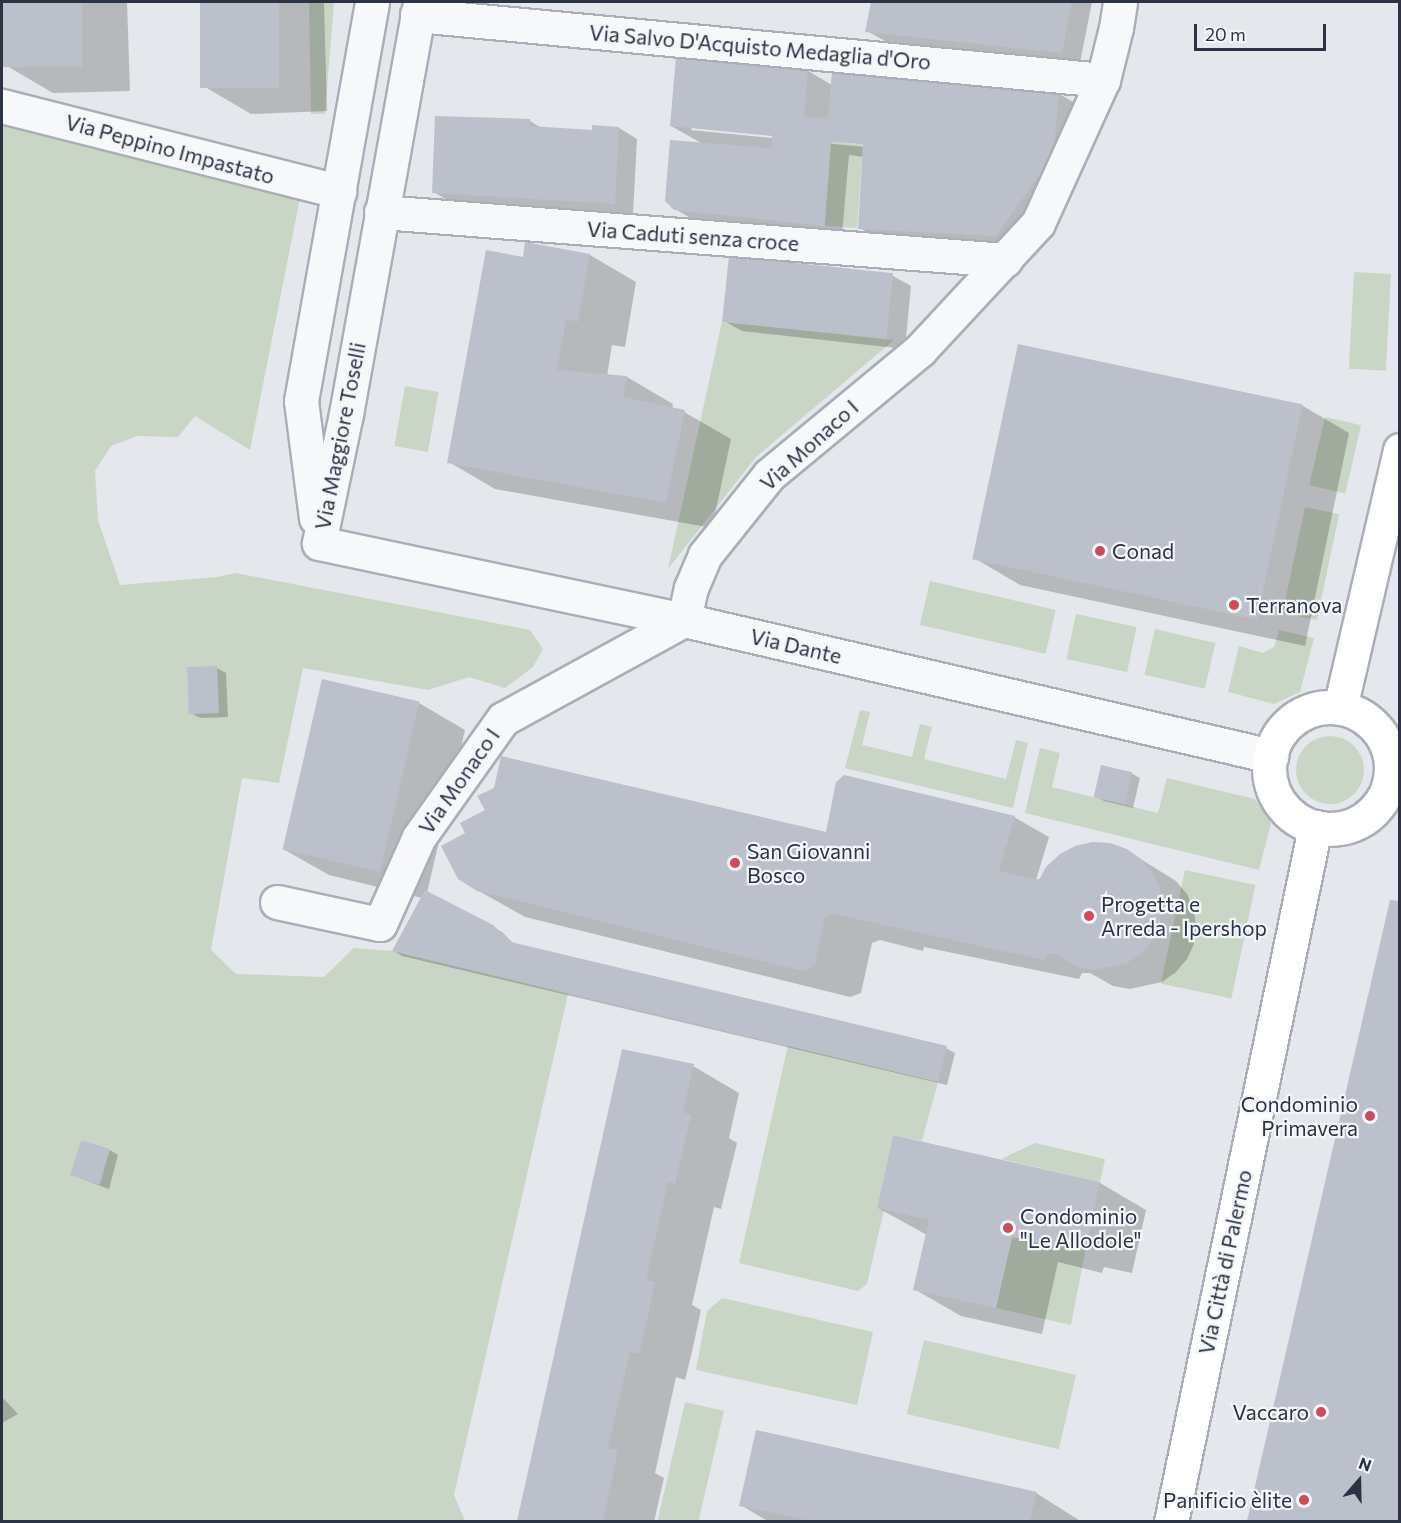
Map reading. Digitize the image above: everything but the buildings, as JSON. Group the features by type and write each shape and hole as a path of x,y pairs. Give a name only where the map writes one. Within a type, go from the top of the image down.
{"main road":[{"path":"1340,708 1400,450"},
{"path":"1340,708 1356,713 1380,734 1388,749 1395,782 1362,820 1347,827 1315,827 1299,821 1286,810 1276,796 1270,781 1272,747 1281,732 1307,711 1340,708"},
{"name":"Via Città di Palermo","path":"1171,1521 1315,827"}],"street":[{"name":"Via Maggiore Toselli","path":"320,543 301,401 372,2"},
{"name":"Via Monaco I","path":"277,902 380,924 418,837 503,719 684,620 692,588 705,555 769,475 920,350 1038,223 1103,80 1120,2"},
{"name":"Via Maggiore Toselli","path":"320,543 418,8"},
{"name":"Via Salvo D'Acquisto Medaglia d'Oro","path":"418,8 1103,80"},
{"name":"Via Peppino Impastato","path":"2,106 339,191"},
{"name":"Via Caduti senza croce","path":"381,212 1005,260"},
{"name":"Via Dante","path":"320,543 684,620 1271,756"}],"green space":[{"path":"309,2 334,2 325,114 311,114"},
{"path":"2,126 300,198 250,450 195,416 178,437 137,436 111,446 95,471 98,520 120,585 217,577 236,573 530,630 543,649 533,667 505,688 469,677 428,690 303,668 279,783 242,778 211,950 236,974 324,977 354,948 392,951 568,994 454,1495 465,1521 2,1522","holes":["217,667 219,712 189,714 187,669","81,1140 110,1149 100,1185 71,1176"]},
{"path":"831,142 863,144 857,228 825,226"},
{"path":"1354,272 1391,274 1386,371 1349,369"},
{"path":"722,322 894,340 756,457 668,569"},
{"path":"405,386 438,392 428,452 394,446"},
{"path":"1325,417 1361,425 1345,494 1309,485"},
{"path":"1305,507 1339,514 1317,620 1283,613"},
{"path":"930,581 1056,610 1046,654 920,625"},
{"path":"1076,614 1137,627 1127,672 1066,659"},
{"path":"1155,629 1215,643 1205,689 1144,675"},
{"path":"1279,630 1314,638 1300,692 1274,704 1228,692 1239,646 1263,653 1274,647"},
{"path":"860,710 870,712 862,745 912,757 920,724 932,727 924,759 1006,779 1016,740 1028,743 1013,808 845,768"},
{"path":"1330,736 1343,739 1354,746 1361,757 1364,770 1361,783 1354,794 1343,801 1330,804 1317,801 1306,794 1299,783 1296,770 1299,757 1306,746 1317,739"},
{"path":"1040,748 1060,753 1052,787 1158,813 1167,778 1255,799 1271,823 1259,870 1025,813"},
{"path":"1185,870 1255,885 1231,998 1161,983"},
{"path":"788,1045 938,1082 922,1141 893,1135 877,1208 884,1210 867,1284 858,1291 739,1263"},
{"path":"1035,1143 1105,1159 1100,1182 1001,1159"},
{"path":"1012,1237 1055,1247 1057,1241 1086,1247 1071,1325 996,1308"},
{"path":"722,1298 873,1332 857,1405 696,1370 707,1311"},
{"path":"924,1340 1076,1375 1059,1449 907,1414"},
{"path":"685,1402 724,1411 698,1522 658,1521"}],"place":[{"name":"Conad","path":"1100,551"},
{"name":"Terranova","path":"1234,605"},
{"name":"San Giovanni Bosco","path":"735,863"},
{"name":"Progetta e Arreda - Ipershop","path":"1089,916"},
{"name":"Condominio Primavera","path":"1370,1116"},
{"name":"Condominio \"Le Allodole\"","path":"1008,1228"},
{"name":"Vaccaro","path":"1321,1412"},
{"name":"Panificio èlite","path":"1304,1500"}]}
